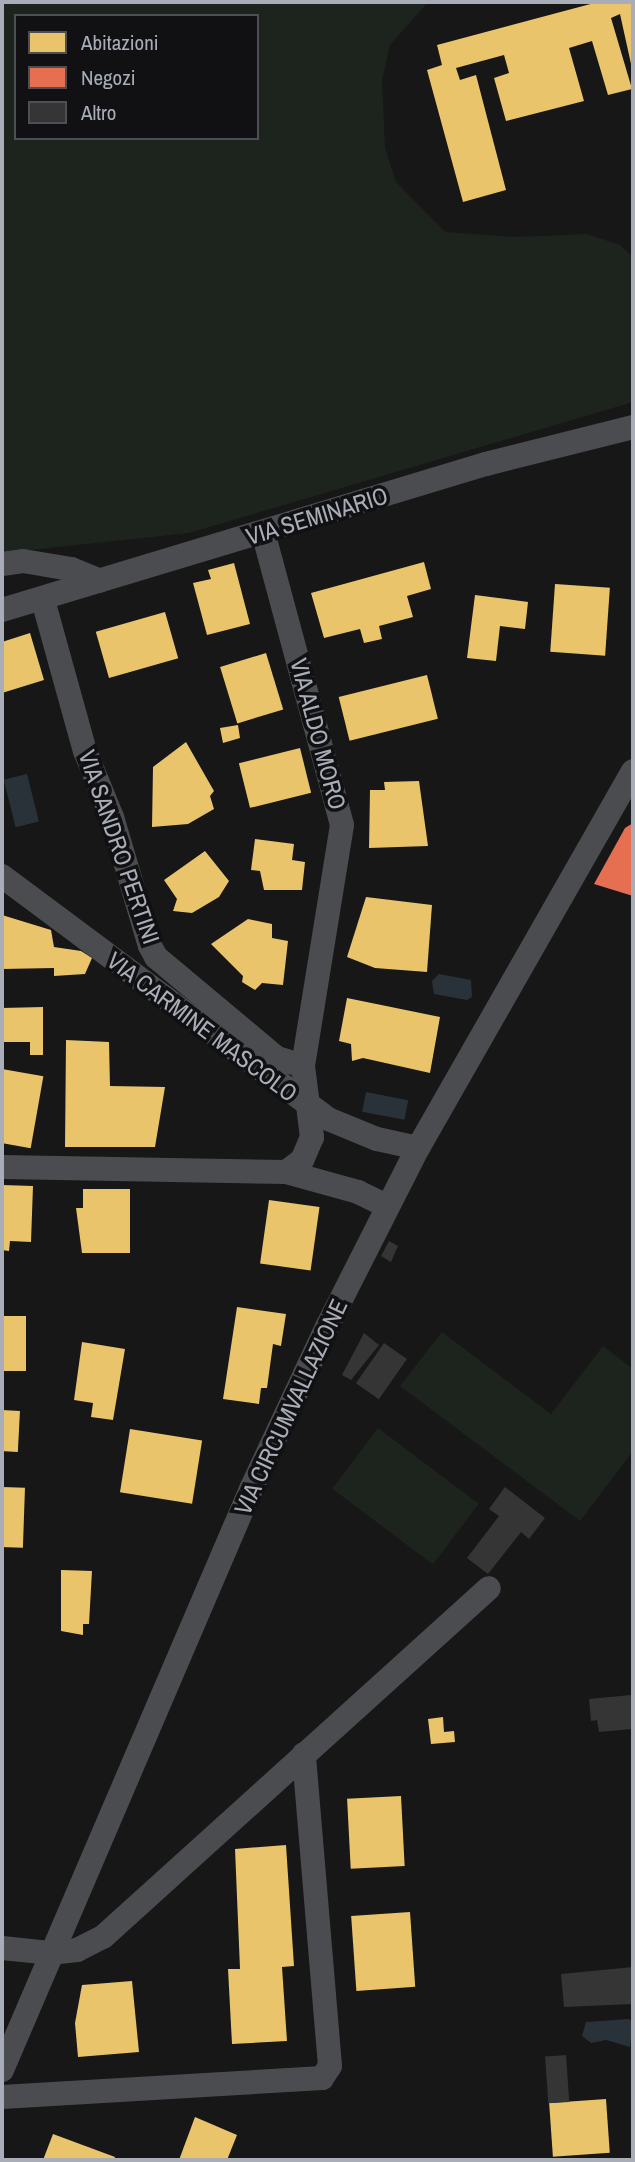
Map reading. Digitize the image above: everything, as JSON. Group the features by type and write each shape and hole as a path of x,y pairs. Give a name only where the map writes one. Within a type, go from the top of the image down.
{"street":[{"name":"VIA SEMINARIO","path":"2,610 43,600 486,464 633,427"},
{"name":"VIA ALDO MORO","path":"263,532 342,825 303,1066 305,1104 312,1137 302,1160 286,1172"},
{"path":"2,564 47,565 100,581"},
{"name":"VIA SANDRO PERTINI","path":"43,600 85,751 112,817 150,946 156,957 277,1058 303,1066"},
{"name":"VIA CIRCUMVALLAZIONE","path":"2,2070 251,1489 387,1206 418,1148 626,796 633,771"},
{"name":"VIA CARMINE MASCOLO","path":"2,876 305,1104 328,1119 377,1139 418,1148"},
{"path":"2,1167 286,1172 347,1188 387,1206"},
{"path":"2,1948 50,1953 77,1950 103,1937 489,1588"},
{"path":"2,2097 322,2078 330,2066 304,1754"}],"shaded area":[{"path":"2,2 428,2 390,45 382,80 385,148 396,182 445,232 515,237 587,234 620,245 633,257 633,402 189,533 2,553"},
{"path":"27,774 39,822 16,827 4,780"},
{"path":"439,974 471,980 472,997 467,1000 434,994 432,981"},
{"path":"366,1092 408,1100 404,1120 362,1112"},
{"path":"442,1332 551,1414 603,1346 633,1369 633,1451 580,1521 400,1386"},
{"path":"378,1428 479,1504 433,1565 332,1489"},
{"path":"629,2019 633,2022 630,2047 606,2040 591,2043 582,2036 586,2022"}],"building: Abitazioni":[{"path":"598,2 633,4 633,73 620,14 611,18 632,89 608,95 592,41 569,48 584,101 506,121 494,78 509,73 504,55 456,68 460,80 476,75 506,190 463,202 427,70 442,65 437,45"},
{"path":"424,562 431,589 407,596 413,617 379,626 382,639 364,643 360,629 324,638 311,593"},
{"path":"234,563 250,624 207,635 193,583 211,579 208,570"},
{"path":"555,584 610,588 605,656 550,652"},
{"path":"475,595 528,602 525,629 500,626 496,661 467,658"},
{"path":"165,612 178,658 109,678 96,632"},
{"path":"30,633 44,680 2,693 2,642"},
{"path":"266,653 283,709 237,723 220,667"},
{"path":"427,675 438,719 350,741 339,697"},
{"path":"238,725 240,738 223,743 220,728"},
{"path":"186,742 214,791 210,796 214,809 188,824 152,827 153,767"},
{"path":"300,748 311,793 250,808 239,763"},
{"path":"419,781 428,846 369,848 370,790 385,790 384,782"},
{"path":"255,839 294,844 292,860 305,862 302,890 264,890 260,871 251,870"},
{"path":"205,851 229,881 219,897 192,913 173,911 177,899 164,880"},
{"path":"366,897 432,905 427,972 375,968 347,957"},
{"path":"2,915 51,930 54,947 81,951 92,958 85,974 54,976 54,968 2,969"},
{"path":"248,919 272,924 272,938 288,941 283,985 262,983 255,990 242,982 243,976 211,944"},
{"path":"347,998 440,1017 430,1073 363,1058 352,1061 351,1044 339,1041"},
{"path":"43,1007 43,1055 30,1055 30,1042 2,1042 2,1008"},
{"path":"66,1040 109,1042 110,1086 165,1087 155,1147 65,1147"},
{"path":"2,1069 43,1076 31,1148 2,1143"},
{"path":"2,1185 33,1186 31,1242 10,1241 9,1251 2,1250"},
{"path":"83,1189 130,1189 130,1253 82,1253 76,1208 83,1208"},
{"path":"269,1200 320,1207 311,1270 260,1263"},
{"path":"237,1307 286,1314 281,1346 273,1344 267,1388 261,1388 259,1404 223,1399"},
{"path":"2,1316 26,1316 26,1371 2,1371"},
{"path":"82,1342 125,1349 113,1420 91,1417 93,1403 74,1400"},
{"path":"2,1410 20,1411 18,1452 2,1451"},
{"path":"130,1429 202,1440 192,1504 120,1492"},
{"path":"2,1487 25,1488 23,1548 2,1547"},
{"path":"61,1570 92,1571 89,1624 83,1624 83,1635 61,1631"},
{"path":"443,1717 444,1732 454,1731 455,1742 431,1744 428,1719"},
{"path":"401,1796 405,1866 351,1869 347,1799"},
{"path":"286,1845 294,1966 282,1967 287,2041 232,2044 228,1969 240,1969 235,1849"},
{"path":"410,1912 415,1987 356,1991 351,1916"},
{"path":"132,1981 139,2052 78,2057 75,2023 82,1985"},
{"path":"606,2099 610,2153 553,2157 549,2103"},
{"path":"195,2117 237,2135 227,2160 179,2160"},
{"path":"53,2134 115,2157 114,2160 43,2160"}],"building: Negozi":[{"path":"633,823 633,896 594,884 625,828"}],"building: Altro":[{"path":"389,1241 398,1246 391,1262 381,1256"},
{"path":"364,1333 379,1345 351,1380 342,1375"},
{"path":"384,1343 407,1359 379,1399 356,1383"},
{"path":"505,1487 545,1518 529,1539 521,1532 488,1574 467,1558 499,1516 489,1509"},
{"path":"631,1695 632,1729 599,1732 597,1720 591,1721 589,1699"},
{"path":"633,1967 633,2004 564,2007 561,1974"},
{"path":"566,2055 569,2102 548,2103 545,2056"}]}
